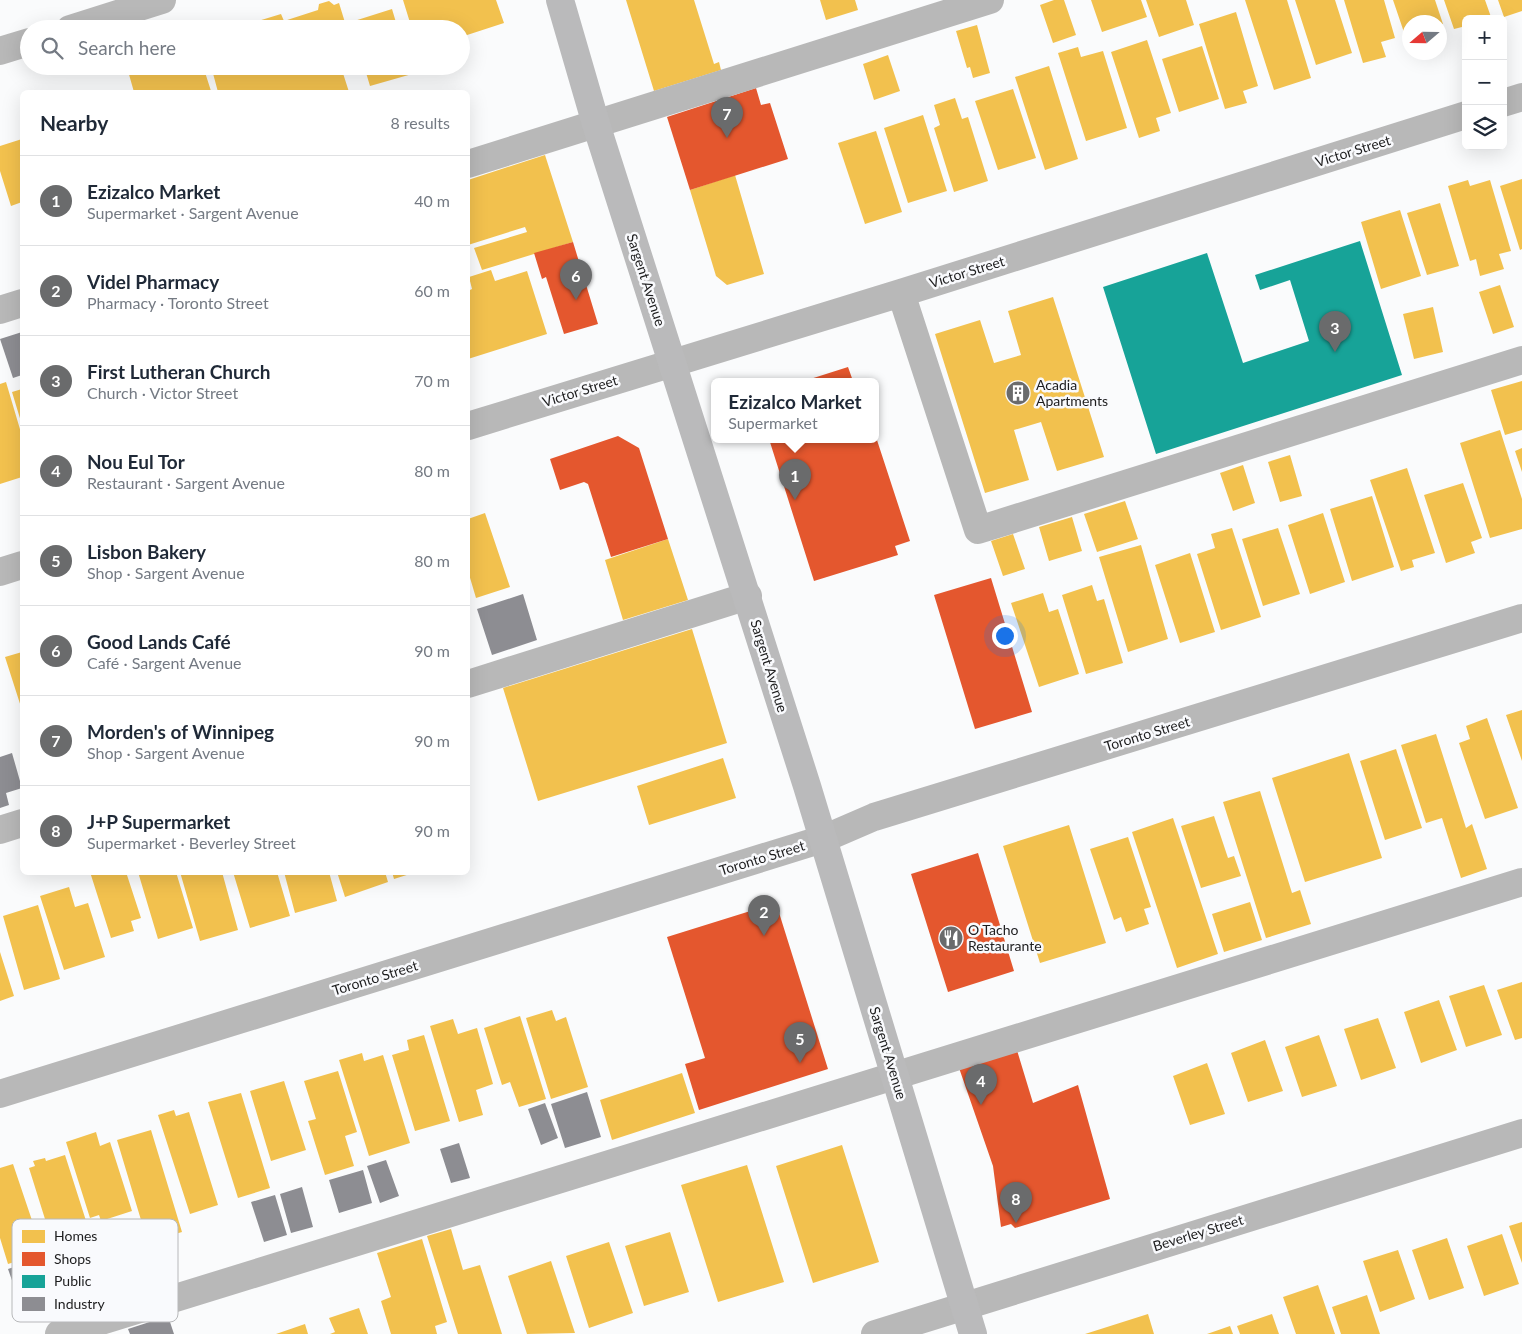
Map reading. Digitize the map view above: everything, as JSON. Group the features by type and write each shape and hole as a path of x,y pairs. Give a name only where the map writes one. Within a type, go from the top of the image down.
{"main road":[{"name":"Sargent Avenue","path":"560,0 596,124 824,839 973,1334"}],"street":[{"path":"99,20 162,0"},
{"path":"470,163 990,0"},
{"path":"0,51 20,45"},
{"path":"1507,102 1522,97"},
{"name":"Victor Street","path":"470,425 901,293 1462,116"},
{"path":"901,293 978,530 1522,360"},
{"path":"0,310 20,304"},
{"path":"0,572 20,566"},
{"path":"470,683 748,596"},
{"name":"Toronto Street","path":"0,1094 824,839 874,817 1522,618"},
{"path":"0,830 20,824"},
{"path":"178,1297 1522,882"},
{"name":"Beverley Street","path":"875,1334 1522,1133"},
{"path":"59,1334 98,1322"}],"building: Homes":[{"path":"403,0 496,0 504,23 470,34 470,20 409,20"},
{"path":"626,0 694,0 714,64 719,62 721,70 654,91"},
{"path":"820,0 855,0 858,10 826,20"},
{"path":"1054,0 1064,0 1076,35 1053,43 1040,5"},
{"path":"1091,0 1141,0 1147,17 1102,32"},
{"path":"1146,0 1186,0 1194,25 1159,37"},
{"path":"1245,0 1287,0 1311,78 1274,90"},
{"path":"1295,0 1335,0 1352,53 1316,65"},
{"path":"1344,0 1384,0 1395,38 1381,42 1386,57 1363,63"},
{"path":"1393,0 1435,0 1440,15 1402,15 1402,26"},
{"path":"1444,0 1485,0 1490,15 1462,15 1462,27 1454,29"},
{"path":"1498,0 1522,0 1522,11 1507,16 1503,15"},
{"path":"329,1 334,5 339,3 344,20 287,20 318,10 319,4"},
{"path":"392,9 395,20 357,20"},
{"path":"1236,12 1258,86 1243,91 1247,103 1225,109 1199,24"},
{"path":"281,14 284,20 261,20"},
{"path":"977,25 990,73 973,78 970,67 967,68 956,31"},
{"path":"1147,40 1171,113 1156,118 1160,131 1139,138 1111,52"},
{"path":"1202,46 1219,99 1179,112 1162,59"},
{"path":"1078,47 1081,57 1103,51 1127,128 1086,141 1058,53"},
{"path":"888,55 900,91 874,100 863,64"},
{"path":"1049,66 1078,159 1045,170 1015,77"},
{"path":"129,75 206,75 211,90 133,90"},
{"path":"213,75 344,75 348,90 217,90"},
{"path":"367,75 408,75 370,86"},
{"path":"1013,89 1036,158 998,170 975,101"},
{"path":"955,98 962,119 968,117 988,181 954,192 934,128 940,125 934,105"},
{"path":"923,115 947,191 908,203 884,128"},
{"path":"876,131 902,212 865,224 838,143"},
{"path":"20,140 20,203 11,206 0,171 0,146"},
{"path":"545,155 573,242 482,270 474,248 527,232 525,227 470,244 470,179"},
{"path":"735,175 764,274 727,285 716,276 690,190"},
{"path":"1522,179 1522,249 1520,250 1500,186"},
{"path":"1468,180 1470,186 1490,180 1511,251 1499,254 1504,269 1480,276 1476,259 1470,261 1448,186"},
{"path":"1440,203 1459,266 1427,275 1407,213"},
{"path":"1400,210 1421,276 1381,289 1361,222"},
{"path":"491,270 495,281 527,271 547,334 470,358 470,290 472,289 470,277"},
{"path":"1500,285 1514,327 1493,334 1479,292"},
{"name":"Acadia Apartments","path":"1053,297 1104,457 1057,471 1041,422 1014,430 1029,480 985,493 935,334 980,320 994,363 1021,355 1008,311"},
{"path":"1433,307 1443,352 1414,359 1403,314"},
{"path":"1522,381 1522,430 1505,435 1491,390"},
{"path":"6,382 20,429 20,478 0,484 0,384"},
{"path":"20,390 20,418 12,392"},
{"path":"1500,430 1522,499 1522,529 1490,538 1460,443"},
{"path":"1522,448 1522,472 1515,451"},
{"path":"1290,455 1302,496 1280,502 1268,462"},
{"path":"1243,465 1255,503 1233,511 1220,473"},
{"path":"1407,468 1435,553 1412,560 1414,567 1401,571 1370,480"},
{"path":"1463,483 1482,538 1471,542 1475,553 1446,563 1424,495"},
{"path":"1372,496 1394,567 1352,581 1330,509"},
{"path":"1125,501 1138,539 1097,552 1084,514"},
{"path":"485,513 510,587 476,598 470,578 470,518"},
{"path":"1323,513 1345,582 1310,594 1288,525"},
{"path":"1072,517 1082,551 1049,561 1039,527"},
{"path":"1232,528 1261,617 1221,630 1197,554 1215,548 1211,534"},
{"path":"1278,528 1300,594 1263,606 1242,539"},
{"path":"1013,534 1025,569 1003,576 991,541"},
{"path":"668,539 688,600 623,620 605,560"},
{"path":"1141,545 1168,639 1128,652 1099,557"},
{"path":"1190,553 1215,632 1180,643 1155,565"},
{"path":"1092,585 1097,601 1104,599 1123,663 1086,674 1062,595"},
{"path":"1043,593 1049,612 1058,609 1079,674 1039,687 1011,603"},
{"path":"692,629 727,743 538,801 503,688"},
{"path":"20,653 20,704 5,657"},
{"path":"1522,710 1522,761 1506,715"},
{"path":"1487,718 1518,808 1485,819 1459,743 1470,739 1466,726"},
{"path":"1436,734 1466,828 1472,824 1487,869 1461,878 1442,818 1426,823 1401,745"},
{"path":"1396,749 1422,828 1385,840 1360,761"},
{"path":"1349,753 1382,858 1305,882 1272,778"},
{"path":"723,758 736,798 649,825 637,786"},
{"path":"1260,791 1292,893 1300,890 1311,924 1266,938 1223,802"},
{"path":"1214,816 1228,858 1234,856 1241,876 1201,888 1181,826"},
{"path":"1173,818 1218,954 1177,968 1132,832"},
{"path":"1069,825 1106,943 1040,963 1003,846"},
{"path":"1128,837 1151,907 1144,909 1149,924 1126,932 1121,917 1114,920 1090,849"},
{"path":"91,875 127,875 141,918 131,921 134,931 111,938"},
{"path":"139,875 177,875 193,928 158,939"},
{"path":"181,875 223,875 238,930 200,941"},
{"path":"234,875 278,875 290,916 250,928"},
{"path":"285,875 330,875 337,901 295,913"},
{"path":"338,875 386,875 388,882 345,897"},
{"path":"393,875 407,875 394,879"},
{"path":"69,887 75,907 88,903 105,957 64,970 40,896"},
{"path":"1250,902 1262,940 1224,952 1212,914"},
{"path":"38,905 60,979 24,990 3,916"},
{"path":"0,952 14,996 0,1001"},
{"path":"1522,982 1522,1038 1515,1040 1497,990"},
{"path":"1484,985 1502,1035 1466,1047 1449,996"},
{"path":"1439,1000 1457,1050 1421,1063 1404,1012"},
{"path":"552,1010 556,1021 566,1017 588,1087 551,1099 526,1018"},
{"path":"520,1016 546,1099 519,1107 510,1082 502,1085 484,1028"},
{"path":"1378,1018 1396,1068 1361,1080 1344,1029"},
{"path":"453,1019 458,1034 477,1028 493,1084 476,1090 483,1115 459,1122 430,1026"},
{"path":"424,1035 450,1121 415,1131 392,1055 409,1050 407,1040"},
{"path":"1319,1035 1337,1086 1302,1097 1285,1047"},
{"path":"1265,1040 1283,1091 1248,1102 1231,1053"},
{"path":"362,1053 364,1061 383,1055 410,1143 369,1156 339,1060"},
{"path":"1207,1063 1225,1114 1190,1125 1173,1076"},
{"path":"338,1071 357,1132 345,1136 354,1166 325,1175 308,1121 316,1119 304,1081"},
{"path":"682,1073 695,1113 612,1140 600,1100"},
{"path":"284,1081 306,1150 271,1161 250,1091"},
{"path":"241,1093 270,1188 238,1198 208,1102"},
{"path":"174,1110 176,1116 189,1112 218,1205 190,1214 158,1115"},
{"path":"151,1130 182,1232 178,1233 178,1219 141,1219 117,1140"},
{"path":"96,1132 100,1146 110,1142 132,1211 107,1219 100,1219 99,1215 90,1218 66,1142"},
{"path":"842,1145 879,1262 813,1283 776,1166"},
{"path":"65,1155 85,1219 45,1219 29,1168 35,1166 33,1161 45,1158 46,1161"},
{"path":"13,1164 32,1219 12,1219 12,1263 8,1264 0,1238 0,1168"},
{"path":"747,1165 784,1282 718,1302 681,1185"},
{"path":"1522,1222 1522,1263 1509,1226"},
{"path":"451,1229 463,1270 480,1265 502,1334 458,1334 427,1236"},
{"path":"670,1232 689,1292 644,1306 625,1246"},
{"path":"1502,1234 1519,1284 1484,1296 1467,1246"},
{"path":"1447,1238 1464,1288 1429,1300 1412,1250"},
{"path":"422,1239 447,1322 435,1326 437,1334 391,1334 381,1301 391,1297 377,1253"},
{"path":"609,1242 633,1313 589,1328 566,1256"},
{"path":"1398,1250 1415,1299 1380,1312 1363,1261"},
{"path":"551,1261 575,1333 527,1334 508,1276"},
{"path":"1318,1285 1335,1334 1296,1334 1283,1297"},
{"path":"1367,1295 1380,1334 1341,1334 1332,1307"},
{"path":"359,1308 368,1334 330,1334 335,1332 329,1318"},
{"path":"1148,1314 1154,1334 1085,1334"},
{"path":"1272,1314 1279,1334 1240,1334 1237,1326"},
{"path":"305,1324 308,1334 276,1334"},
{"path":"1230,1326 1233,1334 1207,1334"}],"building: Shops":[{"path":"756,88 761,105 770,103 788,159 690,190 667,117"},
{"path":"573,242 598,324 564,334 546,277 542,279 534,253"},
{"path":"848,367 852,378 813,378"},
{"path":"618,436 639,448 668,539 611,557 588,484 584,482 560,490 550,459"},
{"path":"770,443 878,443 910,541 895,546 898,555 814,581"},
{"path":"991,578 1032,712 975,729 934,595"},
{"path":"978,853 1014,971 948,992 911,874"},
{"path":"776,903 828,1069 699,1110 685,1064 705,1058 667,937"},
{"path":"1016,1047 1033,1103 1078,1085 1110,1199 1015,1228 1011,1224 1001,1227 993,1166 958,1065"}],"building: Public":[{"path":"1360,241 1402,375 1156,454 1103,287 1207,253 1243,363 1309,341 1290,280 1260,290 1255,275"}],"building: Industry":[{"path":"20,333 20,376 13,378 0,339"},
{"path":"523,594 537,640 492,655 477,609"},
{"path":"12,753 20,781 20,789 6,793 9,805 0,808 0,757"},
{"path":"587,1092 601,1137 565,1148 551,1104"},
{"path":"545,1103 558,1138 541,1145 528,1109"},
{"path":"459,1143 470,1178 451,1183 440,1149"},
{"path":"386,1160 399,1196 380,1203 367,1166"},
{"path":"363,1170 372,1203 339,1213 329,1180"},
{"path":"302,1187 313,1227 291,1233 280,1194"},
{"path":"275,1195 287,1235 264,1242 251,1202"},
{"path":"12,1268 12,1280 8,1269"},
{"path":"150,1322 170,1322 174,1334 130,1334 128,1329"}],"place":[{"name":"Morden's of Winnipeg","path":"727,138"},
{"name":"Good Lands Café","path":"576,300"},
{"name":"First Lutheran Church","path":"1335,352"},
{"name":"Acadia Apartments","path":"1018,393"},
{"name":"Ezizalco Market","path":"795,500"},
{"name":"Videl Pharmacy","path":"764,936"},
{"name":"O Tacho Restaurante","path":"951,938"},
{"name":"Lisbon Bakery","path":"800,1063"},
{"name":"Nou Eul Tor","path":"981,1105"},
{"name":"J+P Supermarket","path":"1016,1223"}]}
